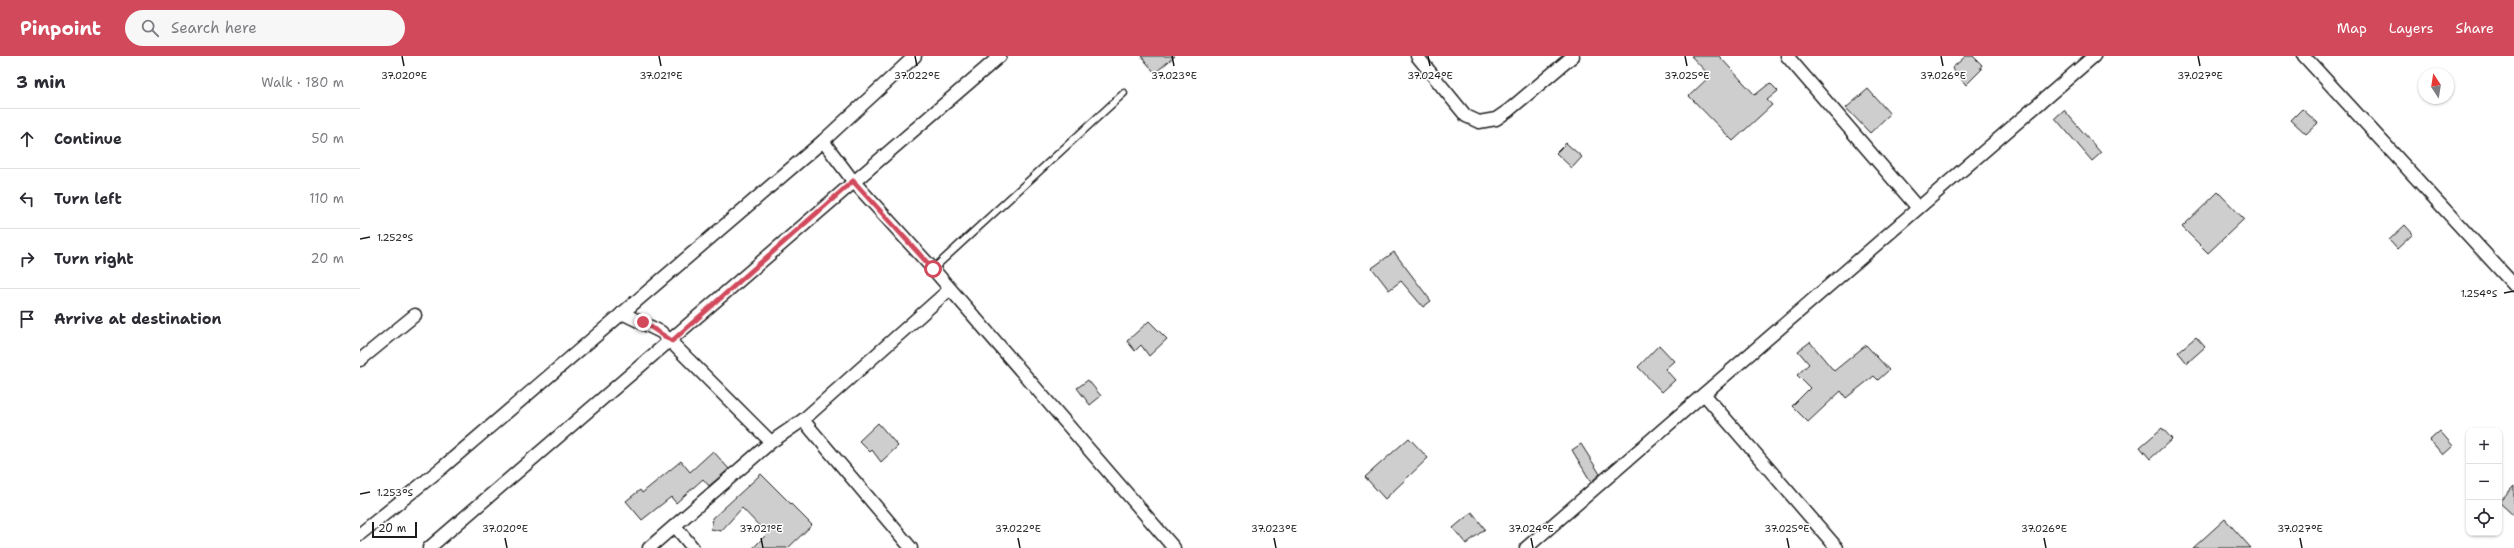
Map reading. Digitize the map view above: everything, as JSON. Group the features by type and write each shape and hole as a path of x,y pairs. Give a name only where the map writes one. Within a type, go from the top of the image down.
{"street":[{"path":"360,534 444,467 823,141 915,56"},
{"path":"430,548 672,341 853,181 1000,56"},
{"path":"1417,56 1466,116 1479,122 1496,119 1505,113 1573,56"},
{"path":"1787,56 1918,208"},
{"path":"1526,548 2094,56"},
{"path":"2304,56 2514,285"},
{"path":"823,141 853,181 933,269 1174,548"},
{"path":"649,548 771,442 803,420 950,289"},
{"path":"622,313 643,322 672,341 771,442"},
{"path":"360,360 415,315"},
{"path":"1704,394 1837,548"},
{"path":"803,420 911,548"},
{"path":"675,526 693,548"}],"lane":[{"path":"933,269 1124,93"}],"building":[{"path":"1141,56 1175,56 1155,73"},
{"path":"1691,56 1719,56 1755,95 1770,83 1778,91 1767,100 1772,105 1733,141 1689,96 1710,76"},
{"path":"1966,56 1973,56 1982,65 1980,68 1982,69 1966,85 1952,68"},
{"path":"1868,89 1890,114 1870,133 1846,108"},
{"path":"2302,109 2318,123 2306,134 2291,120"},
{"path":"2064,110 2101,153 2092,161 2055,118"},
{"path":"1566,143 1582,157 1572,168 1556,153"},
{"path":"2218,192 2244,219 2208,253 2182,227"},
{"path":"2405,225 2413,234 2397,249 2389,240"},
{"path":"1394,252 1431,301 1423,307 1401,281 1389,290 1372,268"},
{"path":"1149,321 1167,339 1149,356 1141,345 1135,351 1127,341"},
{"path":"2196,337 2205,347 2187,363 2178,352"},
{"path":"1810,342 1834,371 1866,345 1889,370 1878,380 1874,376 1846,398 1841,391 1808,422 1792,406 1810,388 1797,375 1809,364 1798,351"},
{"path":"1659,345 1674,361 1665,369 1675,380 1662,392 1638,367"},
{"path":"1088,380 1101,396 1090,405 1077,388"},
{"path":"878,423 898,446 881,462 872,450 870,452 859,441"},
{"path":"2162,428 2172,439 2150,459 2140,447"},
{"path":"2440,431 2453,446 2443,455 2430,440"},
{"path":"1409,438 1428,458 1385,499 1365,477"},
{"path":"1581,444 1600,474 1591,482 1572,450"},
{"path":"713,451 729,469 709,486 703,479 676,503 671,497 642,520 626,501 640,490 642,493 681,461 690,472"},
{"path":"761,474 812,525 788,548 753,548 767,534 742,508 721,531 711,529 713,518"},
{"path":"2514,486 2514,516 2502,505 2502,499"},
{"path":"1472,512 1485,529 1466,544 1453,528"},
{"path":"2225,519 2251,548 2193,548"}],"route":[{"path":"643,322 661,332 672,341 853,181 933,269"}]}
